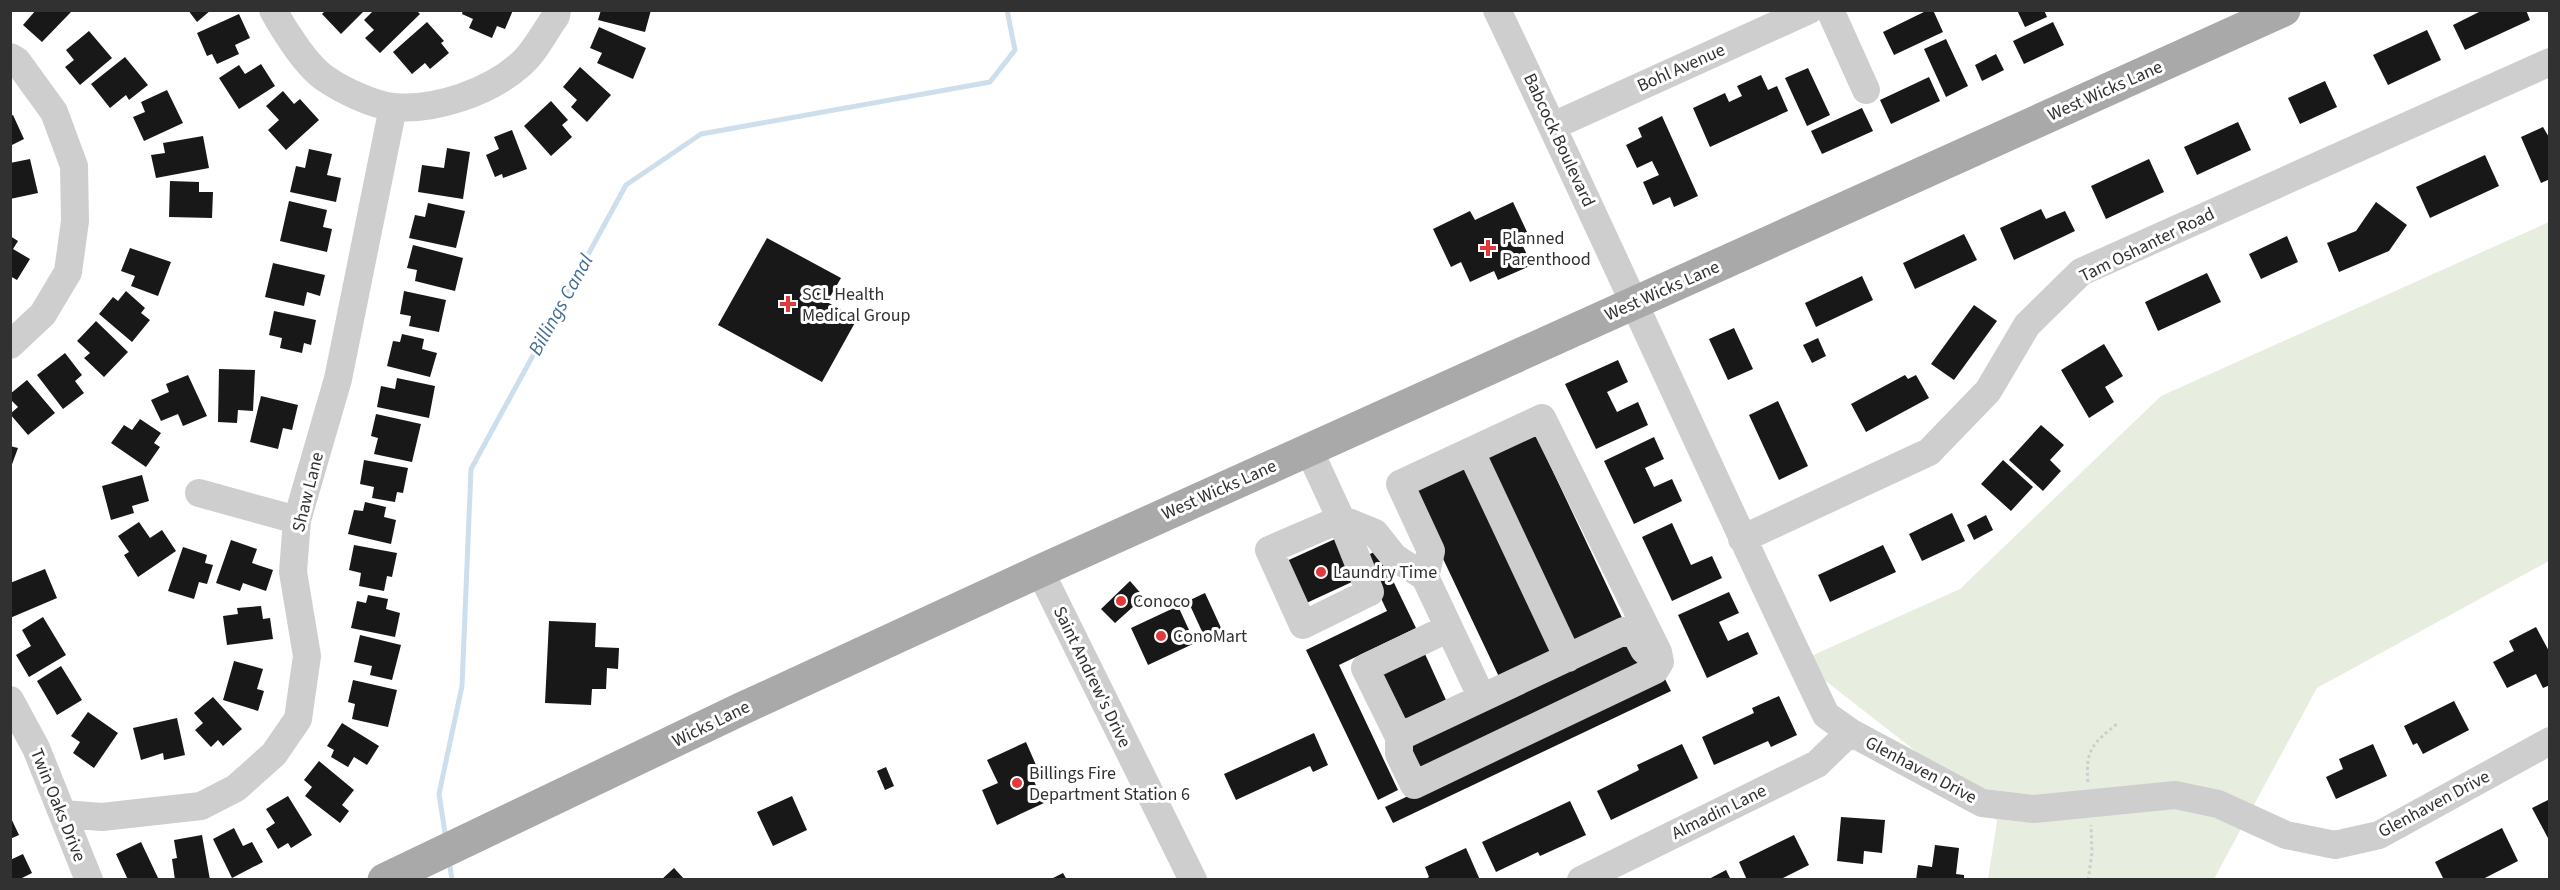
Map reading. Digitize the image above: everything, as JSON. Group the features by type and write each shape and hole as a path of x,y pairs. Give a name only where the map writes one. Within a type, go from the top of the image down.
{"main road":[{"name":"West Wicks Lane","path":"1040,571 2284,10"},
{"name":"Wicks Lane","path":"395,877 730,714 1040,571"}],"street":[{"path":"273,10 287,35 324,78 355,95 393,107 441,103 487,88 522,63 556,16 557,10"},
{"name":"Babcock Boulevard","path":"1497,10 1636,303"},
{"name":"Bohl Avenue","path":"1553,126 1809,10"},
{"path":"1830,10 1866,90"},
{"path":"10,57 17,61 54,112 74,166 75,221 68,272 44,314 10,345"},
{"name":"Tam Oshanter Road","path":"1742,539 1929,452 1988,391 2027,325 2081,272 2550,62"},
{"name":"Shaw Lane","path":"63,814 102,817 201,806 236,788 274,753 298,719 307,656 293,572 297,520 338,379 393,107"},
{"name":"Glenhaven Drive","path":"1636,303 1742,539 1826,715 1850,732 1982,803 2034,809 2175,795 2218,804 2286,835 2335,845 2379,836 2550,741"},
{"path":"1425,577 1431,550 1400,484 1542,418 1658,652 1660,662 1655,670 1414,785 1399,754 1399,737 1365,668 1449,628"},
{"path":"1308,450 1341,519 1375,533 1394,556 1425,577 1482,698"},
{"path":"1471,452 1568,658"},
{"path":"199,493 297,520"},
{"name":"Saint Andrew's Drive","path":"1040,571 1193,879"},
{"path":"1399,737 1624,631 1636,635 1644,651 1660,662"},
{"name":"Twin Oaks Drive","path":"10,700 36,748 88,879"},
{"name":"Almadin Lane","path":"1581,879 1817,764 1850,732"}],"shaded area":[{"path":"2549,222 2549,561 2317,688 2214,879 1988,879 1997,821 1982,803 1800,661 1960,589 2161,396"}],"building":[{"path":"36,10 69,10 71,12 42,42 23,25"},
{"path":"188,10 211,10 197,22"},
{"path":"326,10 365,10 341,34 322,14"},
{"path":"374,10 416,10 420,14 380,53 365,38 374,30 364,20"},
{"path":"463,10 513,10 505,29 497,26 492,38 469,28 473,19 462,14"},
{"path":"601,10 651,10 645,32 598,20"},
{"path":"1928,10 1933,10 1943,32 1894,55 1883,32"},
{"path":"2017,10 2044,10 2047,17 2025,27"},
{"path":"2483,10 2526,10 2530,20 2465,50 2453,25"},
{"path":"239,14 250,38 235,45 239,54 217,64 212,54 207,56 197,33"},
{"path":"427,22 444,41 441,43 449,53 430,69 425,63 412,74 393,52"},
{"path":"2053,22 2064,45 2024,64 2013,41"},
{"path":"599,27 646,48 633,79 597,63 602,53 590,48"},
{"path":"2427,30 2441,60 2388,85 2373,55"},
{"path":"89,31 112,58 80,85 65,67 74,60 66,50"},
{"path":"1946,39 1968,86 1946,97 1924,49"},
{"path":"1996,54 2004,70 1982,81 1975,65"},
{"path":"125,57 148,85 129,100 126,95 110,108 91,84"},
{"path":"261,64 275,86 239,109 219,78 239,65 245,74"},
{"path":"580,67 611,95 587,122 571,107 577,100 563,87"},
{"path":"1808,68 1830,115 1807,126 1785,78"},
{"path":"1761,75 1768,90 1777,86 1788,111 1710,147 1693,108 1725,93 1729,102 1742,96 1737,86"},
{"path":"1929,77 1940,101 1891,124 1880,100"},
{"path":"2325,81 2337,107 2300,124 2288,98"},
{"path":"167,90 183,123 144,141 133,117 145,112 141,102"},
{"path":"283,91 294,104 300,99 319,120 286,150 268,130 279,120 266,106"},
{"path":"551,101 568,120 562,125 572,137 551,156 524,126"},
{"path":"1862,108 1873,131 1822,154 1811,131"},
{"path":"13,115 24,139 10,146 10,116"},
{"path":"1662,116 1698,196 1674,207 1670,197 1653,205 1643,182 1659,175 1652,161 1637,168 1626,145 1642,137 1638,128"},
{"path":"2238,122 2251,150 2197,175 2184,147"},
{"path":"2543,127 2550,139 2550,179 2541,183 2521,137"},
{"path":"512,130 527,169 503,178 502,174 495,177 486,155 499,149 494,137"},
{"path":"203,136 209,168 156,178 151,155 165,153 163,143"},
{"path":"447,148 470,152 463,199 418,192 422,165 444,168"},
{"path":"309,149 332,154 327,175 341,178 336,202 290,192 296,166 305,168"},
{"path":"2485,155 2499,186 2430,218 2416,187"},
{"path":"30,159 38,193 10,199 10,163"},
{"path":"2149,159 2164,192 2106,219 2091,186"},
{"path":"170,181 199,182 199,192 213,192 212,218 169,217"},
{"path":"289,201 327,210 323,227 332,229 327,252 280,241"},
{"path":"1513,202 1527,232 1518,236 1532,265 1498,280 1494,271 1470,282 1461,262 1451,267 1433,229 1470,211 1475,220"},
{"path":"2376,202 2407,225 2389,251 2339,272 2327,243 2356,231"},
{"path":"428,203 465,211 456,248 409,238 415,215 425,217"},
{"path":"2041,209 2046,219 2065,211 2075,231 2014,260 2000,228"},
{"path":"1964,234 1977,260 1915,289 1903,263"},
{"path":"10,236 18,241 13,249 30,259 17,280 10,276"},
{"path":"2287,236 2298,262 2261,279 2249,254"},
{"path":"767,238 841,278 827,302 857,319 822,382 718,325"},
{"path":"413,245 463,258 455,291 415,281 417,270 407,268"},
{"path":"130,248 171,262 158,296 131,286 135,276 121,271"},
{"path":"273,263 325,275 320,296 307,292 304,306 265,297"},
{"path":"2207,273 2221,302 2158,331 2145,302"},
{"path":"1862,276 1873,300 1816,327 1805,303"},
{"path":"126,291 145,308 141,313 150,320 132,342 99,314 113,297 118,301"},
{"path":"404,291 446,300 439,332 409,326 411,316 400,314"},
{"path":"1974,305 1997,321 1954,380 1931,364"},
{"path":"274,311 316,320 311,345 304,343 302,353 280,348 282,338 269,335"},
{"path":"96,321 128,352 104,377 84,358 90,353 77,341"},
{"path":"1734,328 1753,369 1728,380 1709,339"},
{"path":"402,334 424,339 422,349 437,353 430,377 387,366 393,341 400,342"},
{"path":"1818,338 1826,356 1812,363 1803,345"},
{"path":"2104,344 2123,376 2105,387 2114,402 2089,418 2061,370"},
{"path":"65,353 82,375 75,381 84,393 63,409 37,375"},
{"path":"1618,360 1628,382 1607,392 1617,412 1638,402 1648,425 1596,449 1565,384"},
{"path":"219,369 255,370 253,411 238,410 237,423 218,422"},
{"path":"188,375 207,416 183,426 178,414 161,421 151,400 169,392 166,384"},
{"path":"1905,375 1908,379 1916,375 1929,398 1866,432 1851,404"},
{"path":"397,378 435,386 429,418 377,407 381,386 395,389"},
{"path":"27,380 55,413 28,435 10,414 18,407 10,399 10,394"},
{"path":"261,396 298,405 292,430 283,428 278,449 250,442"},
{"path":"1778,401 1808,466 1779,480 1749,415"},
{"path":"376,414 421,424 412,462 374,454 378,438 371,436"},
{"path":"140,419 161,433 154,443 160,447 146,467 111,443 124,425 132,430"},
{"path":"2041,425 2064,445 2050,460 2061,471 2043,491 2009,460"},
{"path":"1534,431 1624,622 1573,646 1483,456"},
{"path":"1654,437 1664,459 1645,468 1654,487 1672,479 1682,501 1634,524 1604,461"},
{"path":"10,446 18,448 11,467 10,467"},
{"path":"364,460 408,468 403,493 397,492 395,502 372,498 374,487 360,484"},
{"path":"2003,460 2033,487 2011,511 1981,484"},
{"path":"1461,462 1553,656 1501,681 1409,487"},
{"path":"142,475 149,501 132,506 134,513 111,520 102,486"},
{"path":"365,502 386,507 384,517 396,520 391,544 348,534 354,510 363,511"},
{"path":"1952,513 1965,541 1922,561 1909,534"},
{"path":"1986,515 1993,530 1974,540 1967,525"},
{"path":"139,522 150,538 162,530 176,551 138,577 124,555 129,552 118,536"},
{"path":"1672,523 1691,565 1712,556 1722,578 1672,601 1642,537"},
{"path":"1335,539 1354,581 1300,606 1280,564"},
{"path":"231,540 257,549 252,563 273,570 266,591 243,583 240,591 216,583"},
{"path":"354,545 397,553 392,577 387,576 384,591 359,586 361,573 349,570"},
{"path":"1883,545 1896,572 1830,602 1818,575"},
{"path":"183,547 207,555 205,563 213,565 207,584 199,582 194,599 168,591"},
{"path":"1378,550 1416,628 1339,665 1398,790 1378,800 1306,650 1387,611 1362,558"},
{"path":"45,569 57,598 10,618 10,583"},
{"path":"1130,581 1144,597 1115,623 1101,609"},
{"path":"1729,592 1739,613 1719,622 1728,641 1748,632 1758,654 1707,678 1678,615"},
{"path":"1205,593 1222,630 1205,638 1188,601"},
{"path":"368,595 388,599 386,609 400,613 395,637 351,628 357,601 366,603"},
{"path":"261,606 263,619 270,618 273,639 227,645 223,616 238,614 237,608"},
{"path":"1178,606 1195,643 1148,665 1131,628"},
{"path":"43,617 66,655 29,677 16,655 31,646 22,630"},
{"path":"549,621 596,623 595,647 619,648 618,669 607,668 606,689 592,689 591,705 545,703"},
{"path":"2536,627 2550,653 2550,685 2543,688 2536,674 2507,688 2493,662 2514,651 2509,641"},
{"path":"360,635 401,645 392,680 370,675 372,666 354,662"},
{"path":"1631,640 1642,665 1418,770 1406,745"},
{"path":"1425,654 1446,700 1396,724 1374,677"},
{"path":"234,661 263,669 257,689 264,691 258,711 223,700"},
{"path":"61,666 82,700 57,715 37,681"},
{"path":"1663,675 1671,691 1393,823 1385,807"},
{"path":"353,680 397,690 388,727 352,719 355,704 348,702"},
{"path":"1779,696 1797,735 1771,747 1768,741 1714,765 1702,737 1754,713 1752,708"},
{"path":"213,697 242,729 223,746 218,740 211,747 195,730 203,723 194,713"},
{"path":"2454,701 2469,730 2423,754 2417,743 2413,745 2404,726"},
{"path":"88,712 118,733 94,768 73,753 80,742 71,736"},
{"path":"177,718 185,755 164,760 163,753 141,760 133,728"},
{"path":"342,723 379,746 367,765 354,757 348,767 331,757 334,750 327,746"},
{"path":"1314,733 1328,765 1313,772 1310,766 1236,800 1224,774"},
{"path":"1026,742 1036,765 1028,768 1044,803 997,825 982,790 998,783 987,760"},
{"path":"1682,744 1698,778 1611,820 1597,791 1639,770 1637,765"},
{"path":"2373,744 2387,776 2336,799 2326,777 2343,769 2339,759"},
{"path":"319,761 354,790 342,805 349,811 340,823 305,796 312,787 304,780"},
{"path":"886,767 894,786 885,790 877,771"},
{"path":"288,796 312,835 291,848 288,843 278,849 266,829 275,823 266,809"},
{"path":"792,796 807,830 773,846 757,812"},
{"path":"2550,799 2550,842 2532,808"},
{"path":"1570,801 1586,835 1540,856 1538,852 1496,872 1482,842"},
{"path":"10,816 19,835 10,839"},
{"path":"1841,817 1885,820 1882,853 1864,851 1863,864 1837,861"},
{"path":"234,828 243,846 252,842 263,862 232,878 213,839"},
{"path":"2502,828 2518,861 2481,880 2444,880 2435,862"},
{"path":"202,835 210,880 175,880 172,859 177,858 174,840"},
{"path":"1794,835 1809,865 1779,880 1747,880 1739,862"},
{"path":"141,842 159,880 128,880 116,854"},
{"path":"1935,845 1959,848 1956,874 1964,875 1964,880 1916,880 1918,865 1932,867"},
{"path":"1466,848 1480,880 1424,880 1429,877 1425,867"},
{"path":"23,854 32,873 18,880 10,880 10,860"},
{"path":"674,868 685,880 661,880"},
{"path":"1726,870 1731,880 1707,880"},
{"path":"1063,873 1067,880 1049,880"}],"waterway":[{"name":"Billings Canal","path":"446,839 439,794 462,686 471,469 626,185 701,134 990,82 1015,50 1007,10"},
{"name":"Billings Canal","path":"449,860 452,880"}],"place":[{"name":"Planned Parenthood","path":"1488,248"},
{"name":"SCL Health Medical Group","path":"788,304"},
{"name":"Laundry Time","path":"1321,572"},
{"name":"Conoco","path":"1121,601"},
{"name":"ConoMart","path":"1161,636"},
{"name":"Billings Fire Department Station 6","path":"1017,783"}]}
